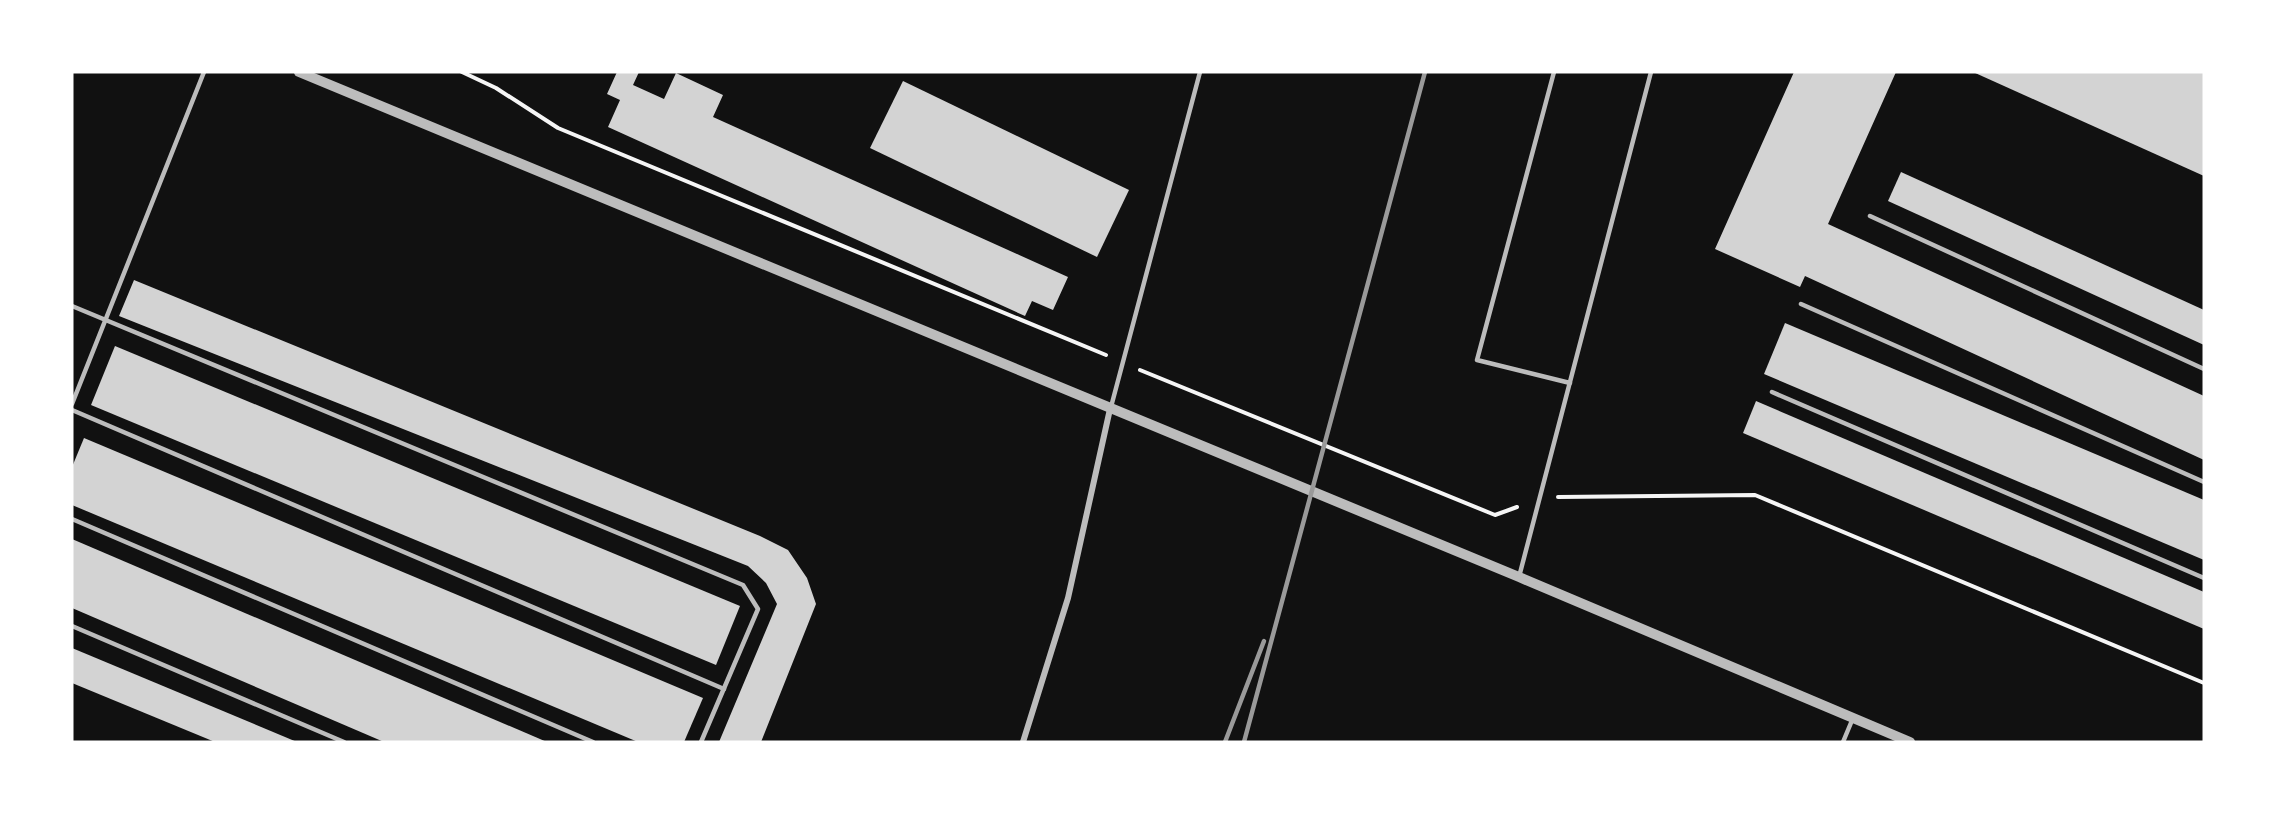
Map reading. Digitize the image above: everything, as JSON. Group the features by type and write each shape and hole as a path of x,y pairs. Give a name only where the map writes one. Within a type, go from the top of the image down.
{"street":[{"path":"299,72 1520,577 1910,742"},
{"path":"1023,742 1068,598 1110,409"}],"lane":[{"path":"72,404 204,72"},
{"path":"1110,409 1200,72"},
{"path":"1554,72 1477,360 1570,383"},
{"path":"1520,577 1651,72"},
{"path":"1870,216 2204,369"},
{"path":"1801,304 2204,482"},
{"path":"72,306 743,585 758,609 701,742"},
{"path":"1772,392 2204,578"},
{"path":"72,410 724,689"},
{"path":"72,519 593,742"},
{"path":"72,626 344,742"},
{"path":"1843,742 1853,718"}],"path":[{"path":"462,72 496,88 558,128 1495,515 1540,498 1755,495 2204,683"}],"building":[{"path":"617,72 639,72 633,85 664,99 676,73 723,95 713,117 1068,277 1053,310 1032,301 1025,316 608,127 620,100 607,94"},
{"path":"1794,72 1896,72 1828,224 2204,396 2204,460 1805,276 1800,287 1715,249"},
{"path":"1973,72 2204,72 2204,176"},
{"path":"903,81 1129,190 1097,257 870,148"},
{"path":"1901,172 2204,310 2204,345 1888,201"},
{"path":"134,280 760,536 788,550 807,578 816,604 761,742 719,742 777,604 766,583 748,566 119,316"},
{"path":"1785,323 2204,500 2204,560 1764,374"},
{"path":"115,346 740,606 716,665 91,405"},
{"path":"1756,401 2204,592 2204,629 1743,433"},
{"path":"84,438 703,698 684,742 638,742 72,505 72,467"},
{"path":"72,539 547,742 384,742 72,608"},
{"path":"72,648 297,742 215,742 72,683"}],"railway":[{"path":"1244,742 1425,72"},
{"path":"1225,742 1264,641"}]}
